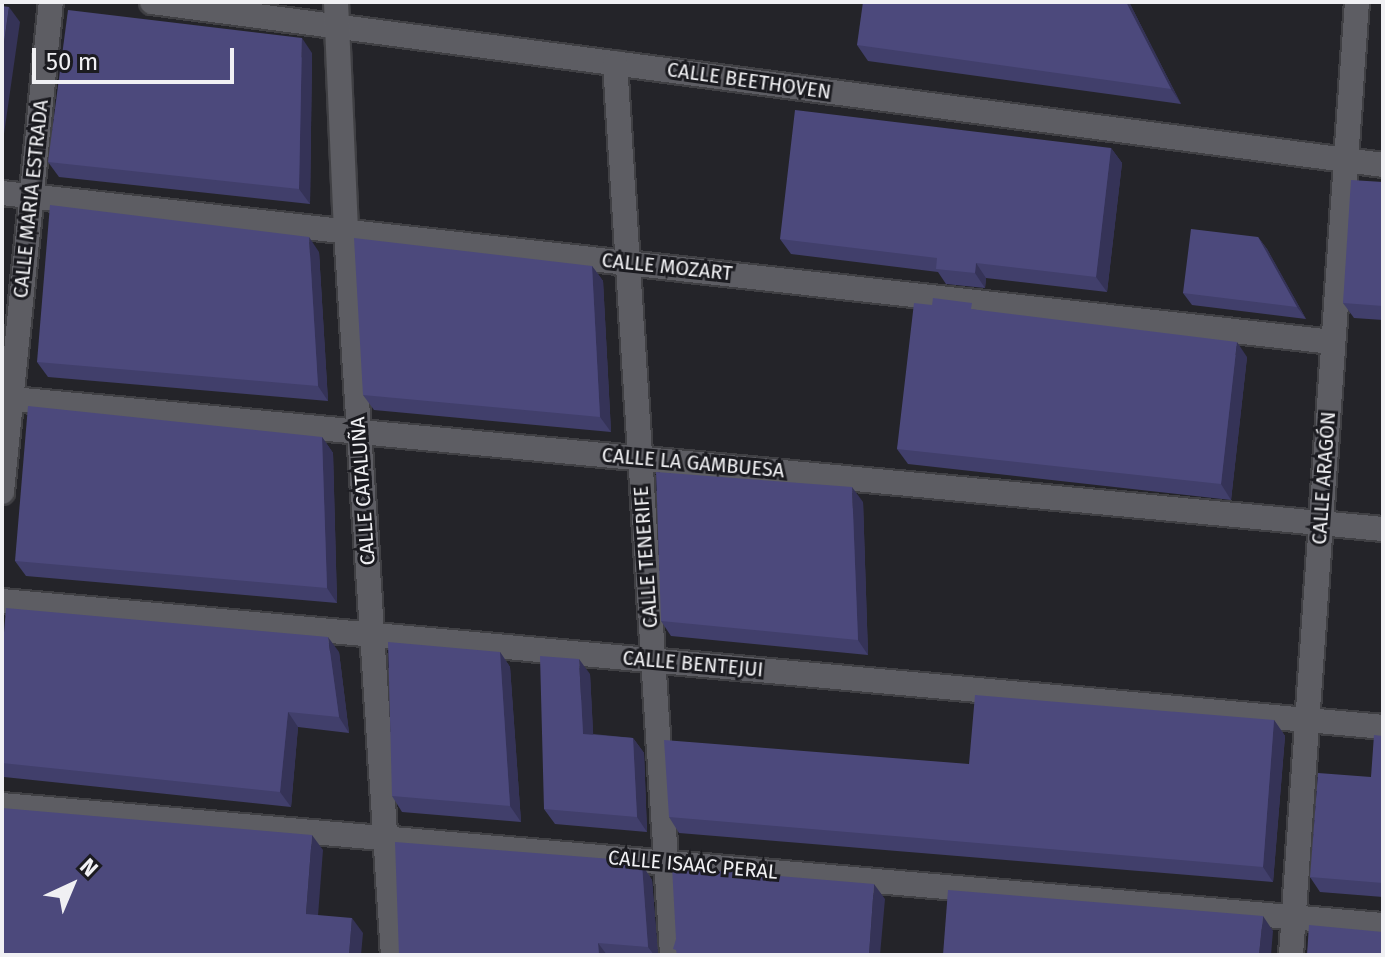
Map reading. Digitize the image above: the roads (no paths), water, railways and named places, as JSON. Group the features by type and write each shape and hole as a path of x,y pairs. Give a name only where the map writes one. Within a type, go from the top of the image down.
{"street":[{"name":"CALLE MARIA ESTRADA","path":"2,492 7,399 32,196 51,2"},
{"name":"CALLE BEETHOVEN","path":"152,2 1347,161"},
{"name":"CALLE CATALUÑA","path":"336,2 346,231 393,955"},
{"name":"CALLE ARAGÓN","path":"1291,955 1357,2"},
{"name":"CALLE TENERIFE","path":"615,63 672,955"},
{"path":"1347,161 1383,165"},
{"name":"CALLE MOZART","path":"2,193 1333,342"},
{"name":"CALLE LA GAMBUESA","path":"7,399 1383,529"},
{"name":"CALLE BENTEJUI","path":"2,601 1383,727"},
{"name":"CALLE ISAAC PERAL","path":"2,805 1383,925"}]}
